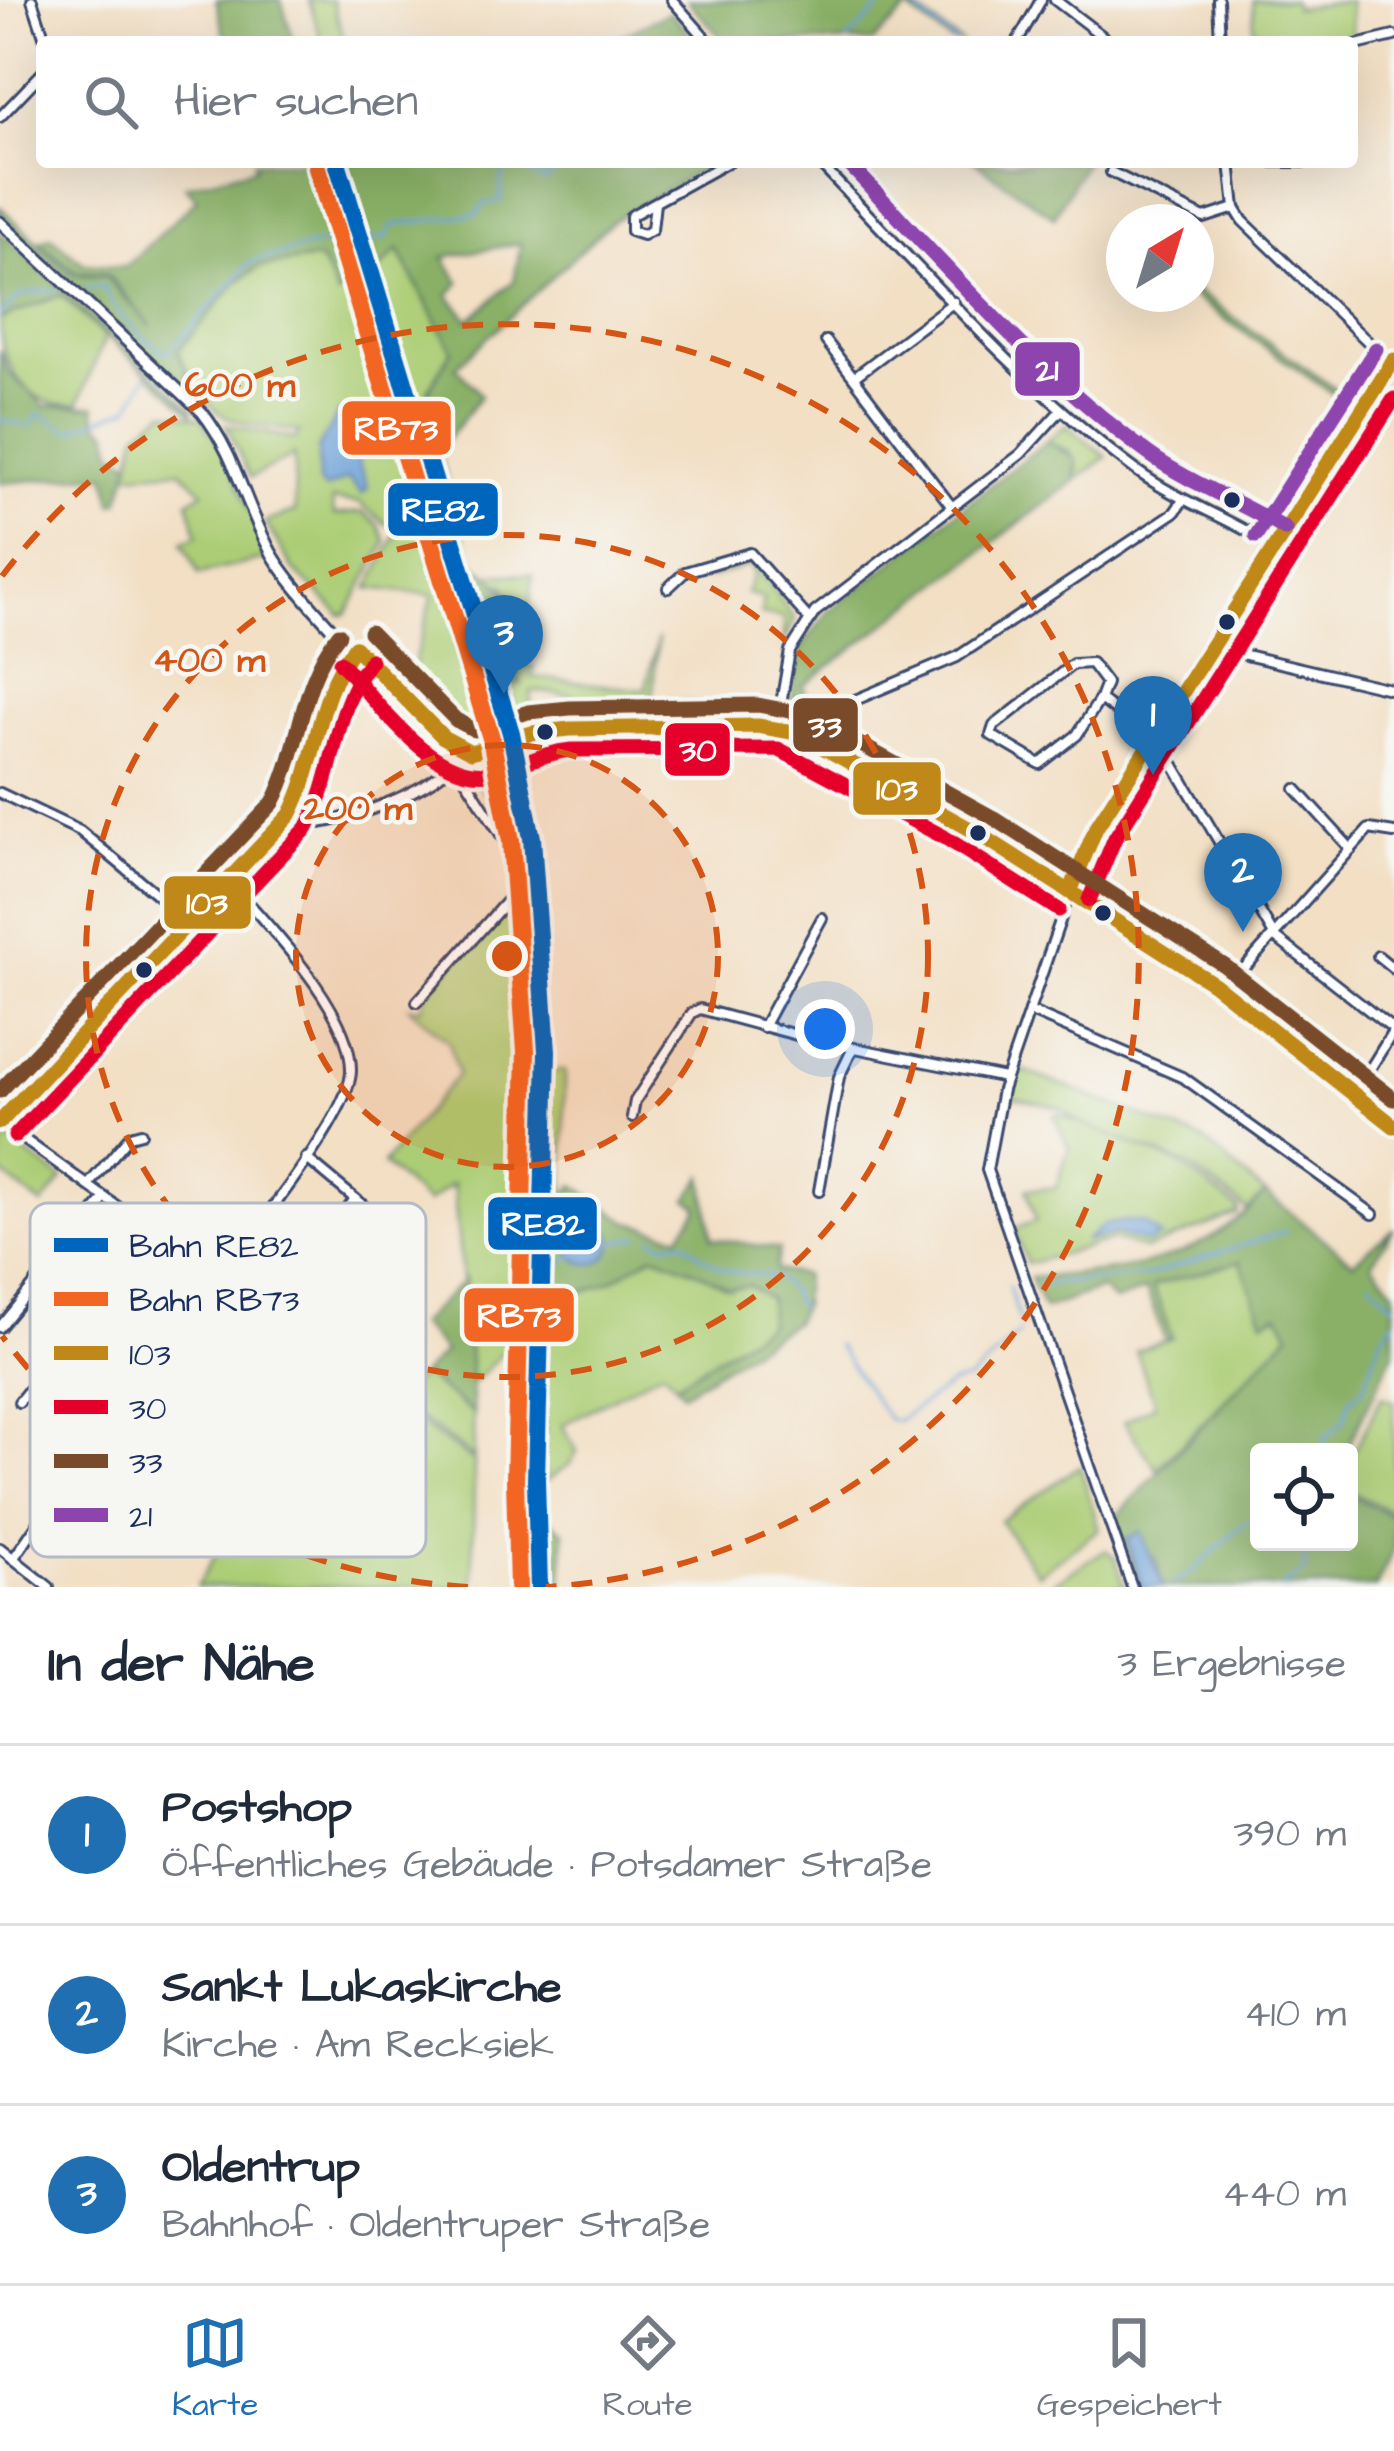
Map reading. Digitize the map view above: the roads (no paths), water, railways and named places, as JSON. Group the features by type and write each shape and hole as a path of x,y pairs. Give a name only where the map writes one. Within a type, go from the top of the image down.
{"street":[{"path":"32,0 44,36"},
{"path":"672,0 704,36"},
{"path":"1021,36 1041,0"},
{"path":"1055,0 1102,36"},
{"path":"1218,0 1220,36"},
{"path":"1358,45 1394,36"},
{"path":"0,117 36,79"},
{"path":"655,203 652,230 643,236 631,231 631,216 717,168"},
{"path":"824,168 1061,410 1183,500 1216,511 1274,547"},
{"path":"1132,1587 989,1183 987,1150 1005,1078 1096,828 1392,362 1250,228 1235,208 1231,168"},
{"path":"1112,172 1204,218 1235,208"},
{"path":"0,222 202,412 227,448 273,554 325,616 443,737 471,752 548,731 777,727 908,793 1224,991 1394,1126"},
{"path":"854,378 954,302"},
{"path":"826,341 952,507"},
{"path":"777,727 790,651 809,619 1021,454 1061,410"},
{"path":"801,715 815,717 957,657 1175,512 1183,500"},
{"path":"668,588 686,572 750,553 809,619"},
{"path":"112,1203 0,1122 290,815 308,779 322,703 338,652 325,616"},
{"path":"333,676 355,647"},
{"path":"1212,647 1394,689"},
{"path":"1082,659 1105,680 1100,699 1077,735 1040,764 991,735 1033,693 1082,659"},
{"path":"1100,699 1155,736 1274,934 1394,1030 1353,1098"},
{"path":"290,815 304,824 343,819 438,777 452,764 528,877 417,1002"},
{"path":"1296,789 1352,849"},
{"path":"0,793 91,839 189,921"},
{"path":"1224,991 1376,826 1394,832"},
{"path":"229,881 310,982 348,1049 351,1068 342,1105 272,1203"},
{"path":"764,1027 822,917"},
{"path":"1378,956 1394,969"},
{"path":"632,1117 635,1101 694,1011 1005,1078"},
{"path":"1029,1011 1184,1078 1373,1214"},
{"path":"819,1191 839,1077 853,1048"},
{"path":"88,1185 130,1136 140,1133"},
{"path":"306,1158 360,1203"},
{"path":"101,1203 105,1198"},
{"path":"352,1203 355,1199"},
{"path":"0,1327 30,1291"},
{"path":"19,1402 30,1388"},
{"path":"14,1559 30,1536"},
{"path":"0,1548 49,1587"}],"water":[{"path":"339,413 368,488 362,494 348,479 325,489 319,483 318,448"},
{"path":"590,1220 605,1227 612,1242 605,1257 590,1264 575,1257 568,1242 575,1227"},
{"path":"1143,1222 1160,1236 1148,1243 1116,1234 1084,1241 1104,1225"},
{"path":"1141,1532 1163,1587 1143,1587 1127,1538"}],"waterway":[{"path":"853,36 887,0"},
{"path":"902,0 948,36"},
{"path":"174,346 251,262 315,245 386,238 392,225 476,214 484,204 501,200 501,178 510,168"},
{"path":"523,168 543,181 563,168"},
{"path":"84,288 103,287 138,332 167,352 171,349"},
{"path":"0,314 23,294 55,290"},
{"path":"0,420 30,426 39,413 69,431 130,407 147,375"},
{"path":"1040,1285 1146,1276 1287,1231"},
{"path":"608,1243 639,1237"},
{"path":"651,1237 662,1243 683,1241 725,1269 775,1278 799,1307"},
{"path":"556,1264 576,1255"},
{"path":"1370,1281 1394,1305"},
{"path":"1009,1287 1021,1326"},
{"path":"1325,1443 1345,1420 1349,1400 1364,1387 1382,1336 1394,1322"},
{"path":"836,1344 888,1419 897,1421 952,1384 969,1380 1019,1334"},
{"path":"1174,1583 1250,1521"},
{"path":"1283,1587 1305,1571 1304,1551"}],"rail line":[{"name":"RB73","path":"317,168 491,738 511,841 526,1051 515,1480 518,1587"},
{"name":"RE82","path":"339,168 511,733 532,838 547,1051 536,1480 539,1587"}],"place":[{"name":"Oldentrup","path":"504,694"},
{"name":"Postshop","path":"1153,775"},
{"name":"Sankt Lukaskirche","path":"1243,932"}]}
